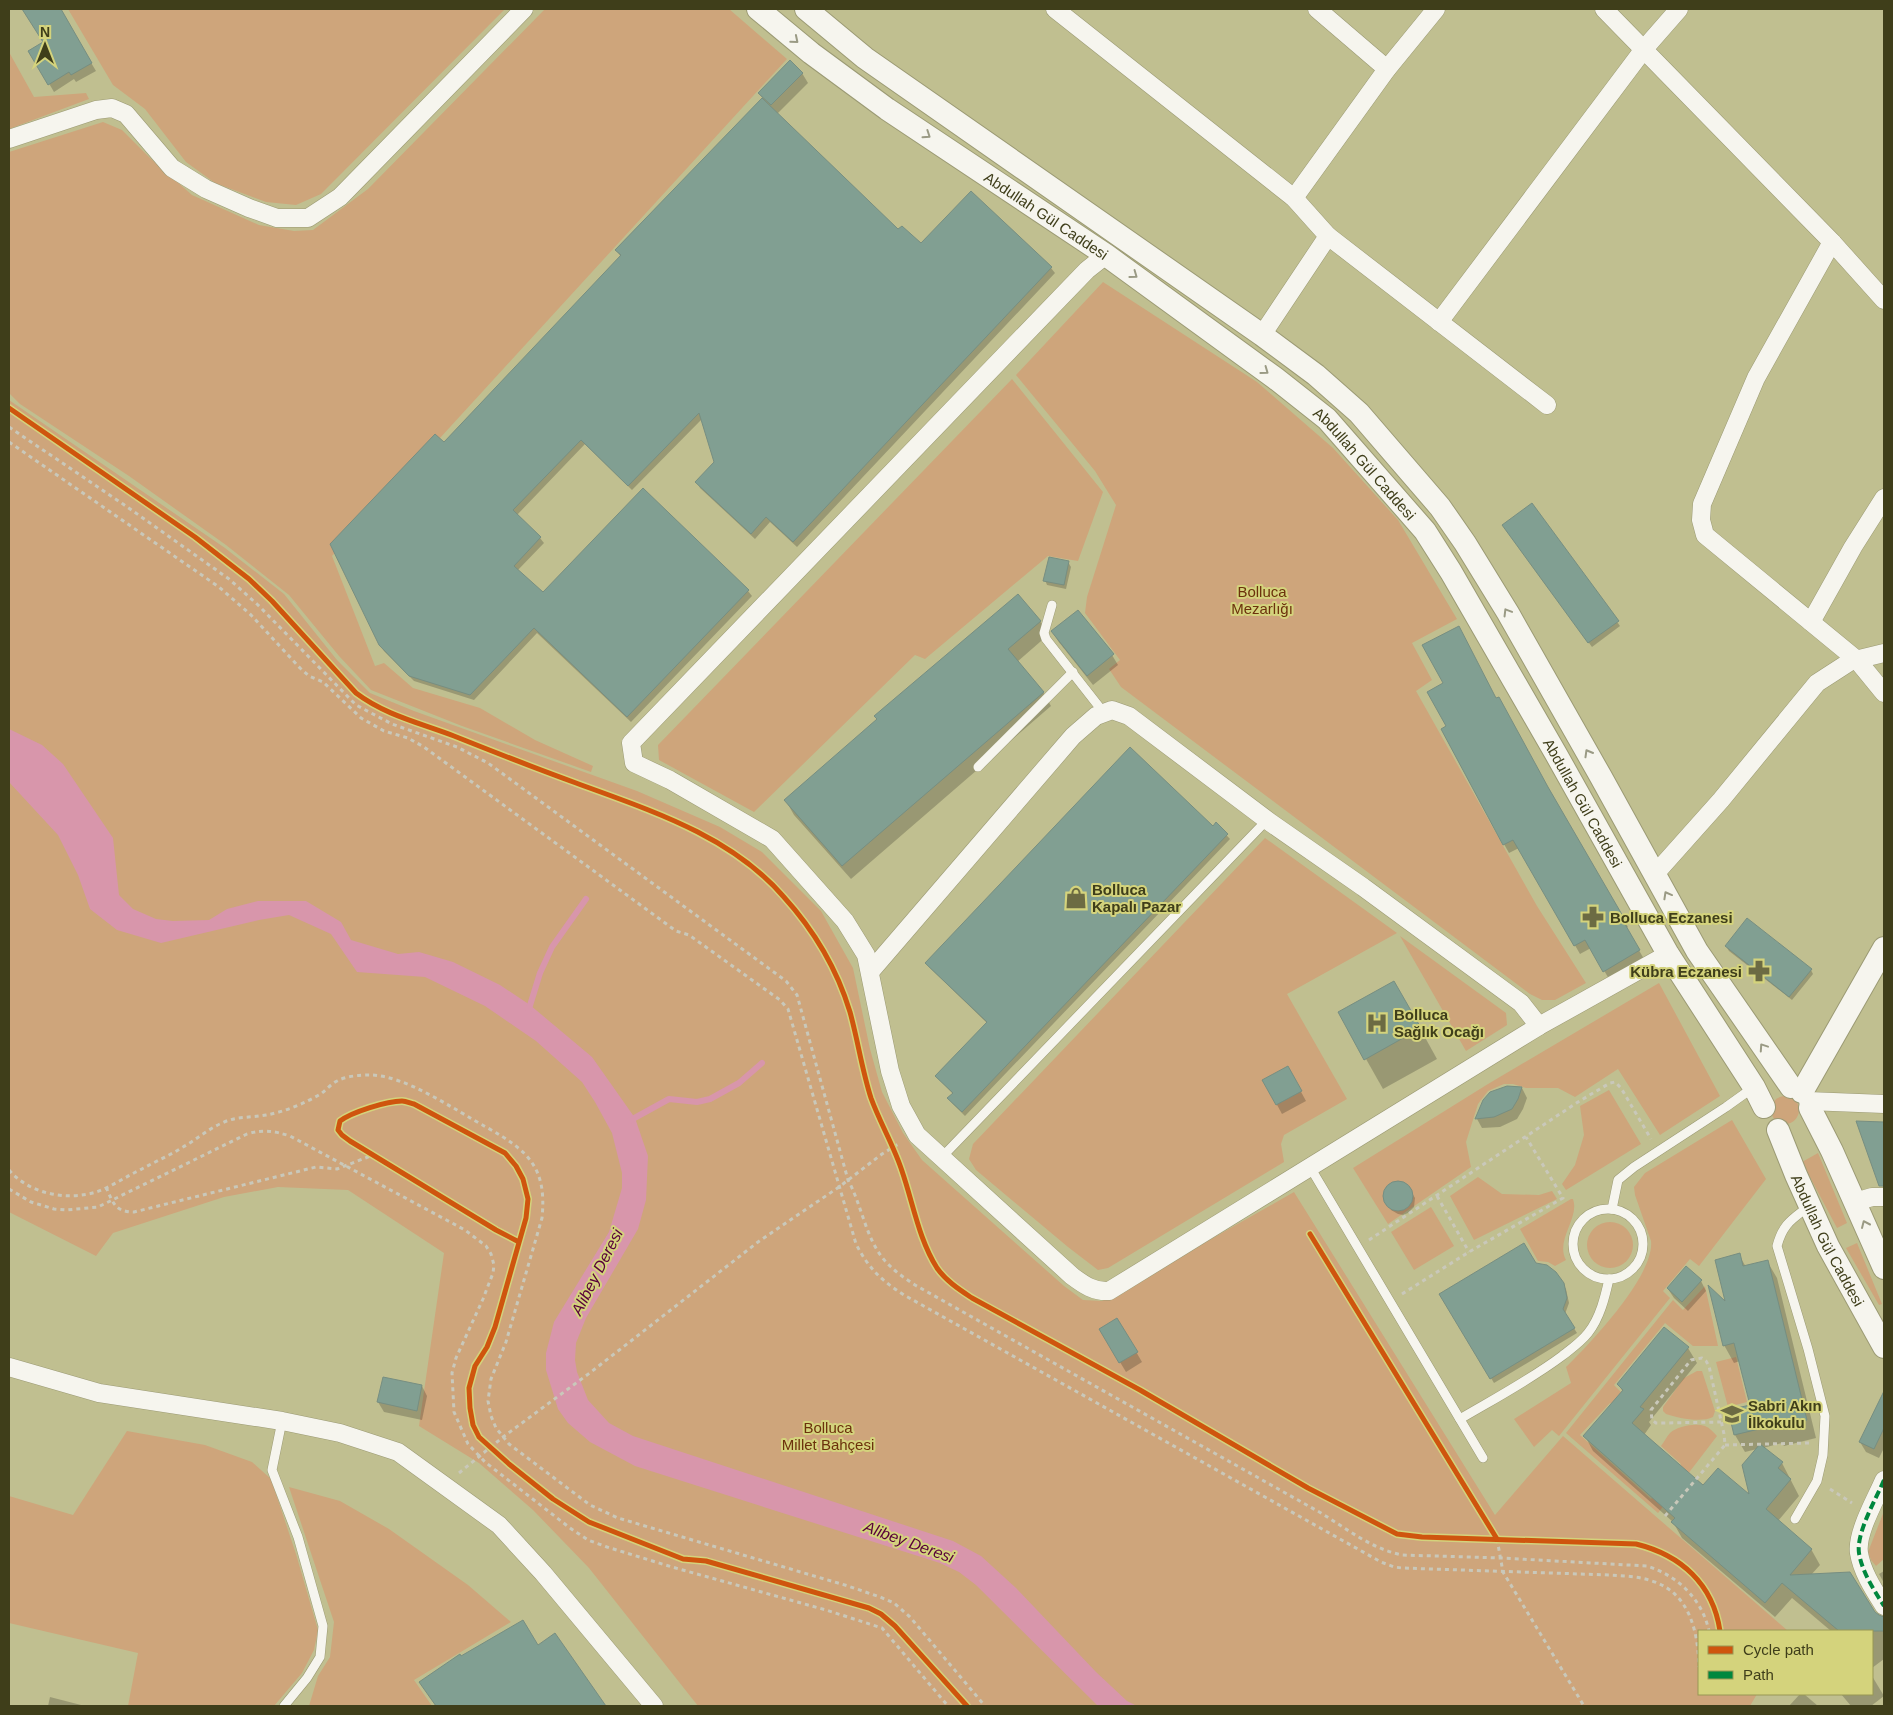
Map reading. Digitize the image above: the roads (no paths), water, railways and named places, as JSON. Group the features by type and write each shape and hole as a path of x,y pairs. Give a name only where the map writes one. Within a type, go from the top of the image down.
{"street":[{"path":"9,139 96,110 112,108 126,114 172,168 206,189 277,218 308,218 340,197 524,9"},
{"name":"Abdullah Gül Caddesi","path":"758,9 810,52 887,109 1106,255 1276,378 1328,419 1425,531 1451,572 1668,954 1754,1087 1764,1108"},
{"name":"Abdullah Gül Caddesi","path":"806,9 872,63 1316,375 1359,413 1440,507 1466,543 1508,613 1697,951 1803,1097 1832,1151 1884,1268"},
{"path":"1055,9 1294,198 1328,236 1547,405"},
{"path":"1317,9 1387,70"},
{"path":"1294,198 1387,70 1436,9"},
{"path":"1604,9 1832,242 1884,300"},
{"path":"1439,322 1644,49 1678,9"},
{"path":"1262,336 1328,236"},
{"path":"1832,242 1756,378 1702,504 1701,520 1705,535 1857,660 1884,693"},
{"path":"1106,255 1073,284 631,744 634,763 670,780 772,839 845,921 866,955 890,1071 901,1106 917,1135 1072,1276 1085,1286 1099,1292 1109,1291 1539,1026 1668,954"},
{"path":"1811,622 1853,547 1884,498"},
{"path":"1655,874 1721,800 1817,683 1851,661 1884,653"},
{"path":"870,972 1073,736 1096,716 1112,710 1129,716 1267,820 1363,886 1521,1003 1539,1026"},
{"path":"1884,948 1803,1097 1807,1120 1797,1130 1784,1132 1778,1130 1767,1121 1764,1108 1770,1093 1776,1089 1803,1097 1884,1104"},
{"name":"Abdullah Gül Caddesi","path":"1778,1130 1828,1246 1884,1347"},
{"path":"1855,1202 1872,1197 1884,1197"},
{"path":"9,1367 99,1393 282,1421 340,1433 398,1452 499,1525 544,1573 654,1706"},
{"path":"1884,1480 1860,1535 1859,1552 1862,1566 1884,1606"}],"lane":[{"path":"1052,605 1044,633 1046,639 1074,672 1104,713"},
{"path":"978,766 1074,672"},
{"path":"942,1157 1267,820"},
{"path":"1612,1209 1618,1180 1634,1167 1726,1108 1754,1087"},
{"path":"1310,1167 1483,1458"},
{"path":"1795,1519 1817,1481 1823,1455 1824,1416 1808,1349 1778,1246 1780,1233 1785,1225 1811,1205"},
{"path":"1612,1209 1619,1210 1630,1216 1638,1225 1644,1247 1634,1268 1625,1275 1602,1279 1592,1276 1582,1269 1572,1248 1573,1236 1577,1226 1585,1216 1596,1210 1612,1209"},
{"path":"1460,1419 1542,1371 1577,1344 1596,1319 1609,1279"},
{"path":"282,1421 272,1470 298,1537 323,1626 320,1657 308,1678 284,1706"}],"water":[{"name":"Alibey Deresi","path":"9,729 42,745 63,764 113,838 119,895 133,909 156,919 173,921 209,920 227,909 258,901 306,901 341,922 351,940 398,954 419,952 453,962 500,985 530,1005 592,1057 635,1118 648,1156 646,1200 638,1229 586,1318 576,1343 575,1360 577,1372 588,1400 609,1423 633,1436 953,1541 981,1556 1016,1588 1096,1672 1127,1701 1137,1706 1098,1706 976,1585 959,1572 940,1563 635,1466 590,1442 568,1423 558,1409 546,1370 546,1353 554,1322 609,1232 622,1188 622,1173 612,1133 582,1082 536,1041 485,1006 425,977 357,972 331,934 289,915 259,920 161,943 117,930 90,909 78,875 58,835 9,782"}],"waterway":[{"path":"528,1012 540,973 552,947 586,899"},
{"path":"629,1121 669,1099 697,1102 710,1099 739,1083 762,1063"}],"place":[{"name":"Bolluca Kapalı Pazar","path":"1076,898"},
{"name":"Bolluca Eczanesi","path":"1593,917"},
{"name":"Kübra Eczanesi","path":"1759,971"},
{"name":"Bolluca Sağlık Ocağı","path":"1377,1023"},
{"name":"Sabri Akın İlkokulu","path":"1732,1414"}],"park label":[{"name":"Bolluca Mezarlığı","path":"1262,600"},
{"name":"Bolluca Millet Bahçesi","path":"828,1436"}]}
